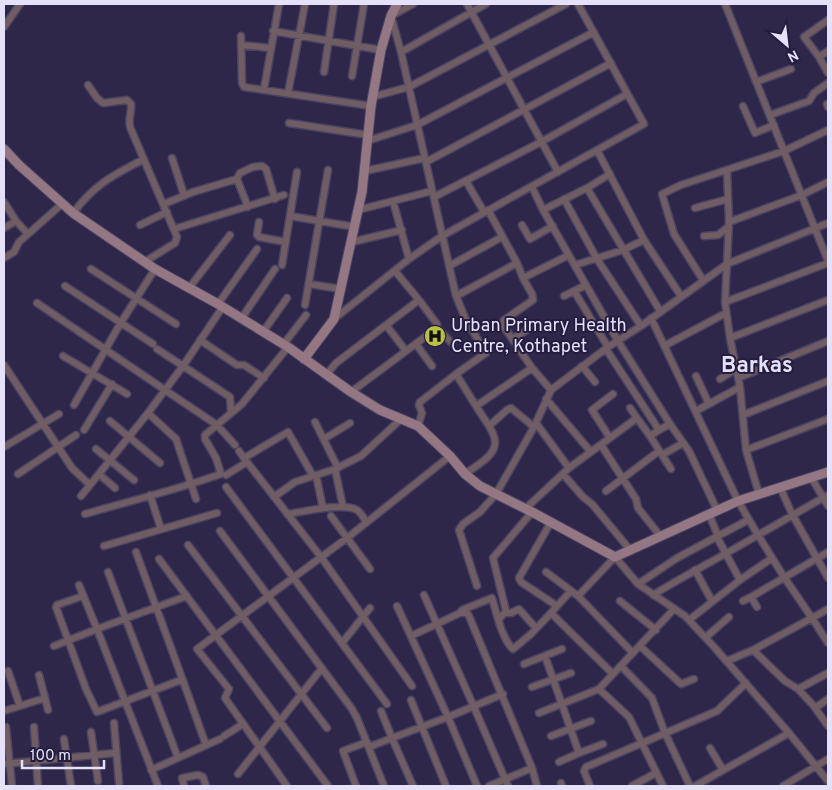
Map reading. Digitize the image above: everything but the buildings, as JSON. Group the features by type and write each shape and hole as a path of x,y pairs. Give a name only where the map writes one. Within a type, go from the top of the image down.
{"street":[{"path":"4,27 20,4"},
{"path":"264,89 278,4"},
{"path":"288,93 305,4"},
{"path":"324,72 334,4"},
{"path":"352,76 364,4"},
{"path":"334,319 355,227 372,102 382,50 391,16 397,4"},
{"path":"391,16 413,4"},
{"path":"467,4 558,172"},
{"path":"401,52 486,4"},
{"path":"241,36 243,85 288,93 372,102 409,87 566,4"},
{"path":"304,359 334,319 409,259 442,236 644,124 578,4"},
{"path":"725,4 828,262 725,302"},
{"path":"391,16 401,52 456,296 466,320 486,353 420,402 422,413 418,426"},
{"path":"828,20 804,37 828,73"},
{"path":"273,30 382,50"},
{"path":"288,123 368,138 417,125 594,32"},
{"path":"242,45 270,48"},
{"path":"819,57 828,51"},
{"path":"364,171 425,160 611,64"},
{"path":"756,82 791,69"},
{"path":"770,116 809,101 814,93 828,83"},
{"path":"88,85 100,102 108,103 127,100 130,103 128,119 130,127 177,237 177,241 146,261"},
{"path":"358,210 433,194 466,181 628,94"},
{"path":"743,106 754,133 774,125"},
{"path":"703,280 674,234 662,194 681,185 784,151 828,130"},
{"path":"4,149 19,165 73,213 156,269 263,332 380,410 418,426 450,456 465,474 480,486 529,510 615,557 638,584 689,620 790,733 828,780"},
{"path":"597,150 644,240 681,296"},
{"path":"172,158 184,195"},
{"path":"73,213 86,196 100,183 144,159"},
{"path":"248,207 237,179 242,171 258,165 266,169 275,199"},
{"path":"305,305 328,170"},
{"path":"727,170 729,224 726,313 740,386 746,450 759,494"},
{"path":"282,265 298,172"},
{"path":"543,210 610,174"},
{"path":"164,204 184,195 237,179"},
{"path":"466,181 502,237 532,294 533,300 502,322 502,326 550,390"},
{"path":"704,236 718,235 729,224 802,195 828,182"},
{"path":"532,187 543,210 618,341 683,443 713,512 718,539 740,580"},
{"path":"587,188 660,311"},
{"path":"174,229 284,195"},
{"path":"564,199 597,259 641,326"},
{"path":"695,208 728,199"},
{"path":"393,201 409,259"},
{"path":"4,202 16,221 28,234"},
{"path":"4,258 14,252 19,242 62,204"},
{"path":"140,225 167,212"},
{"path":"290,216 355,227"},
{"path":"4,228 16,221"},
{"path":"259,222 259,237 286,242"},
{"path":"476,586 459,530 463,524 480,512 496,494 535,425 550,390 727,264 828,223"},
{"path":"522,225 530,239 552,226"},
{"path":"352,242 402,230"},
{"path":"188,288 230,235"},
{"path":"449,266 502,237"},
{"path":"575,265 623,250 644,240"},
{"path":"80,496 100,475 183,366 258,249"},
{"path":"523,278 569,255"},
{"path":"456,296 517,263"},
{"path":"92,269 176,324"},
{"path":"74,406 120,324 156,269"},
{"path":"241,319 275,269"},
{"path":"395,271 437,324 436,328 452,343"},
{"path":"309,284 341,289"},
{"path":"564,296 586,285"},
{"path":"65,286 230,397 231,413"},
{"path":"574,291 607,348 659,430"},
{"path":"263,332 287,298"},
{"path":"327,374 336,363 419,300"},
{"path":"730,338 828,300"},
{"path":"37,303 217,425 235,445"},
{"path":"664,346 726,313"},
{"path":"86,514 221,474 216,458 205,439 208,432 242,404 264,378 306,315"},
{"path":"651,318 748,520 828,643"},
{"path":"386,324 406,351"},
{"path":"512,340 534,326"},
{"path":"351,392 436,328"},
{"path":"200,340 237,365 244,365 264,378"},
{"path":"738,378 828,341"},
{"path":"416,344 432,366"},
{"path":"64,356 127,394"},
{"path":"4,365 72,468 90,485"},
{"path":"582,366 594,382"},
{"path":"476,406 532,368"},
{"path":"720,379 736,369"},
{"path":"456,374 490,426 496,440 495,446 487,457 465,474"},
{"path":"696,376 709,404"},
{"path":"743,415 828,381"},
{"path":"84,430 112,384"},
{"path":"696,411 740,386"},
{"path":"610,438 592,410 613,394"},
{"path":"546,399 591,452"},
{"path":"490,426 511,408 535,425 569,468"},
{"path":"630,408 671,470"},
{"path":"148,413 176,439 196,499"},
{"path":"4,447 59,414"},
{"path":"506,613 493,558 529,510 569,468 637,418"},
{"path":"746,450 828,418"},
{"path":"274,497 295,482 337,469 360,456 400,419"},
{"path":"110,421 160,463"},
{"path":"315,422 337,469 343,507"},
{"path":"324,439 350,423"},
{"path":"650,436 670,424"},
{"path":"226,476 245,460 288,432 314,476 323,508"},
{"path":"18,474 76,435"},
{"path":"606,491 661,453 683,443"},
{"path":"601,445 636,500 638,508 661,537"},
{"path":"96,449 134,480"},
{"path":"239,451 321,557 412,686"},
{"path":"287,786 225,698 229,689 197,649 347,538 450,456"},
{"path":"578,596 615,557 738,501 828,472"},
{"path":"563,474 583,497 592,504 631,551"},
{"path":"100,475 115,488"},
{"path":"811,476 826,496 828,506"},
{"path":"780,487 792,514 828,578"},
{"path":"226,488 387,704"},
{"path":"150,495 161,529"},
{"path":"653,596 694,570 726,554 826,496"},
{"path":"287,514 343,507 356,510 366,522"},
{"path":"104,546 217,513"},
{"path":"331,516 370,570"},
{"path":"638,584 677,558 748,520"},
{"path":"551,522 519,578 521,582 557,606"},
{"path":"220,530 357,718 384,786"},
{"path":"188,545 327,728"},
{"path":"136,552 206,745"},
{"path":"743,601 828,552"},
{"path":"689,620 740,580 772,558"},
{"path":"159,560 328,786"},
{"path":"694,570 712,601"},
{"path":"108,572 178,758"},
{"path":"546,572 578,596 633,653"},
{"path":"79,585 158,786"},
{"path":"411,636 460,613 462,610 492,598 504,635 509,646 513,649 571,591"},
{"path":"424,595 507,783"},
{"path":"54,646 187,596"},
{"path":"84,598 80,597 56,606 95,711 100,712 154,692 179,682 182,678"},
{"path":"751,597 757,607"},
{"path":"620,601 656,630"},
{"path":"397,606 448,717 477,786"},
{"path":"342,643 370,608"},
{"path":"499,619 506,613 519,609 536,628"},
{"path":"539,713 599,689 674,609"},
{"path":"727,661 753,650 828,609"},
{"path":"460,613 467,613 469,616 503,694 532,768 537,786"},
{"path":"551,613 613,674"},
{"path":"706,638 730,617"},
{"path":"640,646 681,684 694,679"},
{"path":"524,664 562,649"},
{"path":"753,650 785,681 798,689 827,721"},
{"path":"545,656 579,753"},
{"path":"621,666 652,698 665,733 690,786"},
{"path":"238,774 322,668"},
{"path":"8,671 20,706"},
{"path":"532,687 571,673"},
{"path":"798,689 828,673"},
{"path":"39,675 48,710"},
{"path":"590,786 584,771 586,767 717,711 746,683"},
{"path":"599,689 630,717 663,786"},
{"path":"356,786 343,751 392,738 503,694"},
{"path":"4,711 45,698"},
{"path":"411,700 446,786"},
{"path":"815,708 828,700"},
{"path":"381,711 413,786"},
{"path":"551,736 591,720"},
{"path":"114,723 119,783"},
{"path":"152,770 222,737 243,724"},
{"path":"6,727 7,763 12,786"},
{"path":"34,727 38,786"},
{"path":"91,732 98,781"},
{"path":"695,786 790,733"},
{"path":"64,739 71,786"},
{"path":"559,762 603,744"},
{"path":"710,748 723,770"},
{"path":"7,763 116,753"},
{"path":"783,786 828,759"},
{"path":"489,786 507,783 532,768"},
{"path":"632,786 656,772"},
{"path":"184,786 182,778 198,775 203,777 206,786"}],"place":[{"name":"Urban Primary Health Centre, Kothapet","path":"435,336"}],"district":[{"name":"Barkas","path":"757,366"}]}
